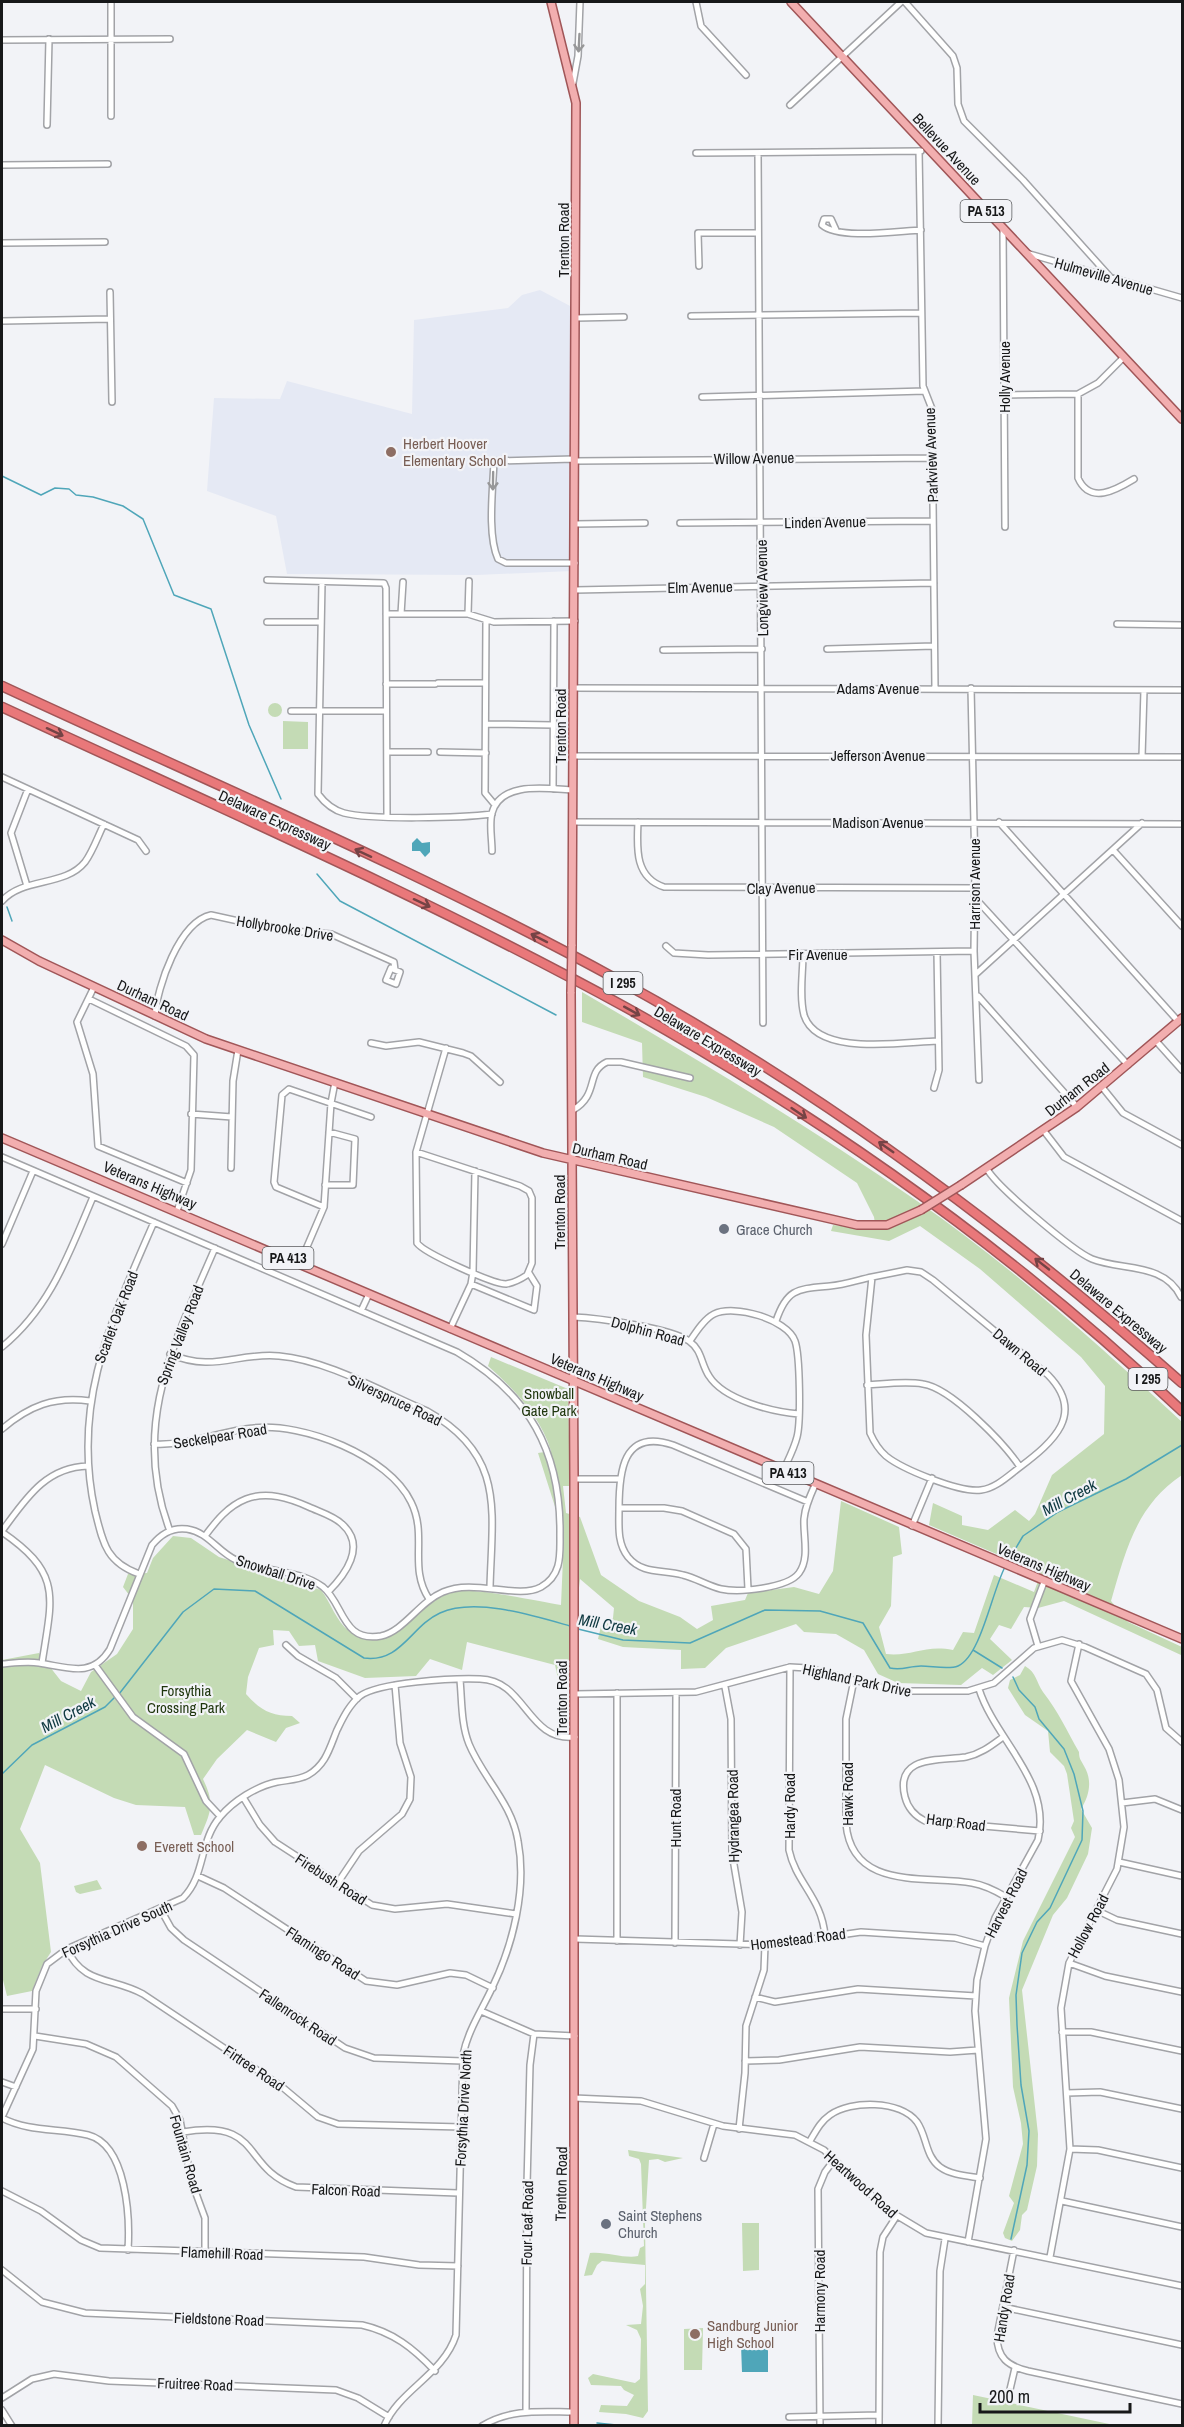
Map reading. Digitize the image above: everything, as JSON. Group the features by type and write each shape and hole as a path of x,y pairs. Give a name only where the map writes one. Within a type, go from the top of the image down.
{"highway":[{"name":"Delaware Expressway","path":"2,686 462,899 682,1016 813,1097 926,1175 1044,1265 1182,1383"},
{"name":"Delaware Expressway","path":"2,707 491,936 666,1030 792,1108 963,1228 1073,1315 1182,1411"}],"main road":[{"name":"Trenton Road","path":"551,2 573,83 576,103 574,822 571,992 575,1633 574,2426"},
{"name":"Bellevue Avenue","path":"791,2 1182,419"},
{"name":"Durham Road","path":"2,940 155,1016 206,1039 238,1050 573,1161 857,1225 887,1225 921,1210 987,1169 1077,1107 1180,1019"},
{"name":"Veterans Highway","path":"2,1141 177,1211 815,1485 1182,1639"}],"street":[{"path":"111,2 111,117"},
{"path":"573,83 578,56 580,2"},
{"path":"696,2 701,26 746,75"},
{"path":"790,105 903,2 953,56 957,69 958,104 963,118 974,133 1023,180 1111,278"},
{"path":"47,125 49,39"},
{"path":"2,40 170,39"},
{"path":"696,153 919,151 928,149"},
{"name":"Parkview Avenue","path":"919,151 921,313 925,391 932,409 934,688"},
{"name":"Longview Avenue","path":"758,153 763,1023"},
{"path":"2,165 108,164"},
{"name":"Holly Avenue","path":"1003,228 1005,527"},
{"path":"836,230 857,233 921,231"},
{"path":"699,266 698,233 758,233"},
{"path":"2,243 105,242"},
{"name":"Hulmeville Avenue","path":"1025,252 1182,298"},
{"path":"110,292 112,402"},
{"path":"691,316 921,313"},
{"path":"576,318 624,317"},
{"path":"2,321 110,319"},
{"path":"1004,395 1078,394 1098,383 1124,358"},
{"path":"702,397 925,391"},
{"path":"1078,394 1078,470 1082,485 1095,493 1105,494 1134,479"},
{"name":"Willow Avenue","path":"575,563 506,563 498,559 494,551 493,534 494,461 933,458"},
{"name":"Linden Avenue","path":"680,523 933,521"},
{"path":"575,524 645,523"},
{"path":"267,580 384,584 387,816"},
{"path":"468,614 469,581"},
{"path":"322,582 318,794 323,801 345,813 387,816 492,814"},
{"path":"401,614 403,582"},
{"name":"Elm Avenue","path":"575,590 934,583"},
{"path":"386,614 468,614 486,621 575,621"},
{"path":"486,621 485,793 495,805"},
{"path":"553,789 554,621"},
{"path":"267,622 320,622"},
{"path":"1117,624 1182,625"},
{"path":"827,650 934,646"},
{"path":"663,650 762,649"},
{"path":"386,684 485,683"},
{"name":"Adams Avenue","path":"574,688 1182,690"},
{"name":"Harrison Avenue","path":"971,688 975,822 974,951 979,1080"},
{"path":"1142,757 1143,690"},
{"path":"291,711 386,711"},
{"path":"486,724 553,725"},
{"path":"387,753 428,752"},
{"path":"440,752 486,753"},
{"name":"Jefferson Avenue","path":"574,756 972,755 1182,758"},
{"path":"2,777 138,840 146,851"},
{"path":"27,886 11,833 28,789"},
{"path":"492,851 492,814 495,805 513,790 573,790"},
{"name":"Madison Avenue","path":"574,822 1182,824"},
{"name":"Clay Avenue","path":"638,822 639,865 654,883 672,888 975,888"},
{"path":"999,822 1180,1019"},
{"path":"976,974 1142,823"},
{"path":"2,901 13,890 66,874 80,867 88,857 104,824"},
{"path":"1113,849 1181,923"},
{"path":"975,897 1128,1065"},
{"name":"Hollybrooke Drive","path":"155,1016 162,978 173,957 193,924 211,915 256,926 338,936 389,959 395,965 395,970"},
{"name":"Fir Avenue","path":"666,946 674,953 694,955 974,951"},
{"path":"934,1088 938,1080 937,952"},
{"path":"803,954 803,1011 808,1023 818,1035 840,1042 937,1041"},
{"path":"93,987 78,1022 93,1074 98,1146 188,1183"},
{"path":"977,996 1077,1107"},
{"path":"88,999 191,1049 194,1055 191,1170 177,1211"},
{"path":"1156,1041 1182,1070"},
{"path":"370,1043 386,1046 419,1042 446,1048 471,1056 500,1083"},
{"path":"416,1152 520,1186 531,1195 532,1263 529,1273 507,1284 429,1253 417,1243 416,1152 446,1048"},
{"path":"231,1168 232,1117 238,1050"},
{"path":"573,1110 589,1098 597,1069 607,1062 621,1062 690,1078"},
{"path":"300,1263 324,1207 331,1103 335,1082"},
{"path":"1102,1087 1123,1113 1182,1145"},
{"path":"324,1207 281,1191 274,1182 282,1095 289,1089 370,1117"},
{"path":"191,1114 232,1117"},
{"path":"1044,1131 1064,1157 1182,1221"},
{"path":"325,1185 353,1185 355,1139 329,1132"},
{"name":"Snowball Drive","path":"2,1157 457,1352 478,1365 506,1388 526,1411 544,1443 557,1481 561,1555 554,1576 533,1590 457,1587 429,1599 395,1630 373,1636 358,1633 349,1627 327,1592 305,1579 238,1561 205,1536 190,1529 170,1531"},
{"path":"987,1169 1005,1191 1087,1256 1146,1270 1171,1284 1181,1297"},
{"path":"2,1244 33,1171"},
{"path":"450,1329 471,1284 473,1272 475,1171"},
{"path":"2,1347 24,1327 50,1294 93,1197"},
{"name":"Scarlet Oak Road","path":"139,1574 121,1567 108,1553 95,1510 88,1466 90,1401 108,1330 154,1222"},
{"name":"Spring Valley Road","path":"170,1531 156,1479 154,1444 159,1392 170,1354 215,1248"},
{"name":"Dawn Road","path":"776,1321 783,1304 798,1289 831,1286 872,1277 907,1270 925,1274 1056,1382 1065,1407 1061,1428 1051,1443 998,1483 981,1490 963,1489 932,1478 892,1460 876,1446 869,1431 867,1385 866,1335 872,1277"},
{"path":"471,1284 534,1310 537,1286 529,1273"},
{"path":"361,1311 369,1294"},
{"path":"690,1341 705,1321 718,1312 734,1311 776,1321 790,1332 796,1343 798,1436 783,1471"},
{"name":"Dolphin Road","path":"573,1317 613,1320 682,1337 690,1341 701,1353 709,1376 721,1389 762,1407 799,1414"},
{"name":"Silverspruce Road","path":"170,1354 189,1362 206,1364 252,1356 278,1355 301,1360 427,1411 446,1423 473,1451 490,1485 494,1522 490,1587"},
{"path":"867,1385 923,1384 938,1389 994,1434 1020,1467"},
{"path":"2,1429 23,1413 49,1401 67,1398 90,1401"},
{"name":"Seckelpear Road","path":"154,1444 189,1442 237,1430 271,1427 308,1433 377,1463 396,1480 414,1509 420,1535 418,1575 429,1599"},
{"path":"808,1502 659,1441 641,1445 630,1453 621,1466 619,1508 621,1543 627,1556 636,1565 651,1571 681,1574 718,1589 748,1589 784,1584 793,1579 802,1569 805,1560 804,1518 815,1485"},
{"path":"42,1663 51,1609 49,1586 34,1558 2,1532 44,1480 68,1468 88,1466"},
{"path":"912,1526 932,1478"},
{"path":"574,1479 619,1479"},
{"path":"205,1536 230,1508 254,1497 282,1497 323,1513 343,1524 352,1545 352,1559 346,1572 327,1592"},
{"path":"560,1509 574,1508"},
{"path":"619,1508 664,1508 682,1511 734,1534 746,1549 748,1589"},
{"path":"2,1664 42,1663 76,1670 95,1665 110,1649 152,1545 170,1531"},
{"path":"1044,1582 1030,1619 1038,1646 1062,1640 1079,1644 1146,1674 1157,1690 1166,1728 1172,1736 1182,1742"},
{"name":"Hollow Road","path":"1050,2257 1070,2149 1061,2002 1069,1962 1119,1862 1124,1827 1116,1769 1106,1741 1072,1685 1072,1669 1079,1644"},
{"path":"286,1645 298,1656 336,1678 357,1699 371,1689 395,1685 488,1680 506,1686 543,1730 557,1736 575,1737"},
{"name":"Highland Park Drive","path":"575,1694 676,1693 725,1687 764,1672 790,1667 808,1668 910,1692 979,1689 1003,1677 1029,1651 1038,1646"},
{"path":"95,1665 112,1692 144,1728 184,1754 206,1801 220,1816"},
{"name":"Hardy Road","path":"790,1667 789,1850 793,1865 820,1910 825,1936"},
{"name":"Forsythia Drive North","path":"384,2426 389,2416 446,2358 456,2335 463,2061 468,2035 492,1988 516,1914 520,1863 515,1828 504,1802 468,1742 463,1721 460,1680"},
{"name":"Hawk Road","path":"854,1680 847,1710 846,1824 849,1840 856,1854 872,1869 884,1873 973,1883 1006,1897"},
{"path":"337,1884 368,1841 402,1814 410,1799 411,1776 400,1743 395,1685"},
{"name":"Hydrangea Road","path":"725,1687 731,1719 732,1853 741,1912 740,1945"},
{"path":"979,1689 985,1708 1030,1778 1040,1831"},
{"path":"617,1693 617,1941"},
{"name":"Hunt Road","path":"675,1943 676,1693"},
{"name":"Forsythia Drive South","path":"2,2118 33,2049 38,1985 44,1970 55,1956 161,1910 183,1898 198,1876 205,1844 220,1816 243,1797 271,1784 307,1776 319,1767 346,1714 357,1699"},
{"name":"Harp Road","path":"1003,1737 975,1754 930,1759 915,1766 904,1787 908,1806 925,1821 1040,1831"},
{"name":"Firebush Road","path":"243,1797 260,1825 275,1842 365,1902 386,1908 447,1904 516,1914"},
{"path":"1122,1803 1155,1799 1182,1810"},
{"name":"Harvest Road","path":"968,2242 986,2135 978,2050 976,1996 985,1946 1006,1897 1028,1859 1040,1831"},
{"path":"1119,1862 1182,1876"},
{"name":"Flamingo Road","path":"198,1876 224,1888 366,1981 397,1985 450,1973 466,1975 492,1988"},
{"name":"Fallenrock Road","path":"161,1910 171,1928 183,1940 345,2048 381,2059 463,2061"},
{"path":"1096,1910 1116,1920 1182,1934"},
{"name":"Homestead Road","path":"575,1939 765,1945 861,1932 955,1938 985,1946"},
{"path":"740,2129 746,2026 764,1970 765,1945"},
{"name":"Firtree Road","path":"67,1949 75,1964 84,1974 122,1984 143,1994 265,2075 325,2121 338,2124 462,2127"},
{"path":"1069,1962 1105,1976 1182,1992"},
{"path":"755,1997 775,2002 858,1989 976,1996"},
{"path":"2,2009 36,2009"},
{"path":"481,2011 534,2034 575,2036"},
{"path":"1062,2032 1091,2032 1182,2051"},
{"name":"Four Leaf Road","path":"526,2412 527,2185 530,2066 534,2034"},
{"name":"Fountain Road","path":"35,2036 86,2044 116,2057 166,2099 177,2114 183,2132 191,2180 205,2218 205,2253"},
{"path":"745,2061 779,2060 860,2047 950,2052 978,2050"},
{"path":"2,2082 16,2087"},
{"path":"1067,2094 1100,2092 1182,2109"},
{"name":"Heartwood Road","path":"574,2098 641,2101 714,2124 740,2129 788,2133 810,2141 896,2217 926,2233 945,2239 1050,2257 1182,2286"},
{"path":"810,2141 822,2121 839,2110 865,2106 896,2108 906,2112 917,2123 930,2155 938,2166 956,2174 980,2178"},
{"path":"2,2118 30,2128 89,2136 108,2147 115,2159 127,2205 128,2250"},
{"path":"704,2158 714,2124"},
{"name":"Falcon Road","path":"183,2132 214,2129 233,2134 246,2142 274,2175 296,2187 458,2193"},
{"path":"1070,2149 1098,2150 1182,2168"},
{"name":"Harmony Road","path":"820,2426 818,2189 825,2172 834,2160"},
{"name":"Flamehill Road","path":"2,2191 42,2211 89,2244 128,2250 364,2257 419,2265 458,2265"},
{"path":"1062,2201 1182,2227"},
{"path":"879,2426 880,2252 883,2237 896,2217"},
{"path":"938,2426 940,2271 945,2239"},
{"name":"Handy Road","path":"1014,2250 998,2348 1005,2361 1015,2367"},
{"name":"Fieldstone Road","path":"2,2270 42,2302 85,2313 362,2325 384,2331 402,2340 435,2371"},
{"path":"1003,2307 1182,2345"},
{"path":"1008,2398 1015,2367 1182,2404"},
{"name":"Fruitree Road","path":"2,2398 29,2380 54,2374 108,2381 336,2390 358,2398 389,2416"},
{"path":"2,2410 12,2426"},
{"path":"482,2426 501,2415 526,2412 574,2412"},
{"path":"789,2416 879,2415"}],"shaded area":[{"name":"Herbert Hoover Elementary School","path":"540,290 572,307 572,571 477,575 287,574 276,516 207,491 214,398 280,399 287,381 412,414 414,320 508,308 522,295"}],"green space":[{"path":"272,703 278,703 282,710 278,717 272,717 268,713 268,707"},
{"path":"283,721 308,722 308,749 283,749"},
{"path":"582,992 835,1146 952,1226 1054,1307 1182,1422 1182,1475 1166,1487 1143,1515 1128,1547 1111,1601 1128,1622 1182,1647 1182,1687 1181,1655 1064,1601 1038,1608 1024,1607 1011,1629 999,1625 990,1639 1012,1660 993,1675 982,1668 961,1685 898,1683 878,1674 864,1650 836,1634 804,1632 796,1624 726,1648 705,1668 681,1669 681,1650 623,1647 598,1639 601,1626 613,1618 614,1608 580,1579 568,1681 559,1683 555,1665 467,1642 462,1670 430,1659 416,1676 365,1678 318,1661 315,1645 299,1646 289,1631 273,1630 274,1645 259,1648 248,1677 246,1694 266,1711 292,1716 300,1723 286,1728 276,1742 247,1730 217,1759 203,1779 209,1795 210,1807 201,1835 194,1835 185,1807 136,1805 114,1798 45,1765 20,1829 40,1863 51,1952 42,1966 32,1991 7,1996 2,1976 2,1660 39,1653 61,1681 81,1691 91,1672 117,1654 133,1629 133,1600 123,1587 128,1574 147,1573 153,1558 173,1536 191,1538 219,1557 321,1590 344,1627 363,1639 377,1639 391,1634 443,1596 456,1591 492,1593 561,1605 564,1535 538,1453 551,1451 541,1427 526,1404 488,1366 491,1357 568,1389 570,1486 563,1486 566,1513 580,1517 601,1575 639,1601 680,1617 697,1629 713,1620 711,1606 745,1600 748,1593 794,1587 819,1594 833,1571 841,1501 899,1527 902,1554 893,1557 891,1606 879,1627 886,1654 903,1654 926,1649 953,1650 963,1632 974,1633 994,1575 1034,1592 1041,1573 929,1525 933,1503 962,1516 962,1525 988,1530 1015,1510 1029,1521 1035,1514 1052,1475 1104,1434 1105,1386 1081,1357 980,1269 920,1226 889,1241 831,1231 833,1225 876,1230 874,1217 857,1183 774,1127 706,1097 643,1077 642,1043 582,1022"},
{"path":"1025,1666 1034,1675 1079,1752 1089,1783 1088,1794 1081,1809 1092,1828 1088,1854 1067,1898 1053,1915 1022,1990 1038,2134 1037,2166 1027,2210 1022,2215 1020,2230 1012,2241 1005,2238 1003,2233 1014,2203 1009,2196 1023,2144 1013,2087 1009,1998 1023,1941 1075,1837 1071,1828 1074,1821 1064,1766 1050,1752 1048,1731 1025,1715 1008,1688 1010,1680 1020,1675"},
{"path":"97,1880 102,1889 80,1894 76,1892 74,1886"},
{"path":"628,2150 683,2158 665,2162 658,2159 649,2160 645,2224 648,2411 643,2418 599,2412 601,2405 627,2406 634,2395 621,2386 591,2385 588,2378 593,2374 635,2383 640,2379 641,2339 637,2330 626,2325 641,2324 643,2306 640,2289 645,2284 645,2265 602,2261 592,2275 584,2276 590,2253 638,2256 640,2248 644,2246 641,2164 639,2159 629,2156"},
{"path":"742,2223 759,2223 759,2270 743,2271"},
{"path":"703,2328 702,2370 684,2370 684,2329"},
{"path":"973,2395 1114,2425 972,2425"}],"water":[{"path":"417,838 422,843 430,842 430,852 425,857 420,851 412,851 412,843"},
{"path":"741,2345 768,2345 768,2372 742,2372"}],"waterway":[{"path":"2,476 41,495 55,488 69,489 76,495 93,497 123,506 143,519 174,595 211,609 249,725 281,799"},
{"path":"317,874 340,901 556,1015"},
{"path":"7,907 12,921"},
{"name":"Mill Creek","path":"1007,1563 1023,1536 1058,1512 1126,1479 1182,1445"},
{"name":"Mill Creek","path":"578,1629 623,1640 690,1643 765,1610 820,1611 863,1623 890,1668 954,1667 966,1660 980,1637 1005,1567"},
{"name":"Mill Creek","path":"119,1694 183,1612 214,1589 255,1591 364,1658 387,1655 397,1649 430,1619 454,1609 487,1607 570,1626"},
{"path":"973,1650 1002,1668"},
{"path":"1011,2239 1027,2165 1029,2131 1021,2085 1017,2025 1016,1995 1022,1953 1037,1922 1050,1908 1082,1840 1083,1811 1074,1774 1064,1749 1039,1719 1035,1707 1019,1690 1013,1677"},
{"name":"Mill Creek","path":"2,1774 32,1745 105,1707 115,1697"},
{"path":"597,2423 626,2426"}],"place":[{"name":"Herbert Hoover Elementary School","path":"391,452"},
{"name":"Grace Church","path":"724,1229"},
{"name":"Everett School","path":"142,1846"},
{"name":"Saint Stephens Church","path":"606,2224"},
{"name":"Sandburg Junior High School","path":"695,2334"}],"park label":[{"name":"Snowball Gate Park","path":"549,1402"},
{"name":"Forsythia Crossing Park","path":"186,1698"}]}
